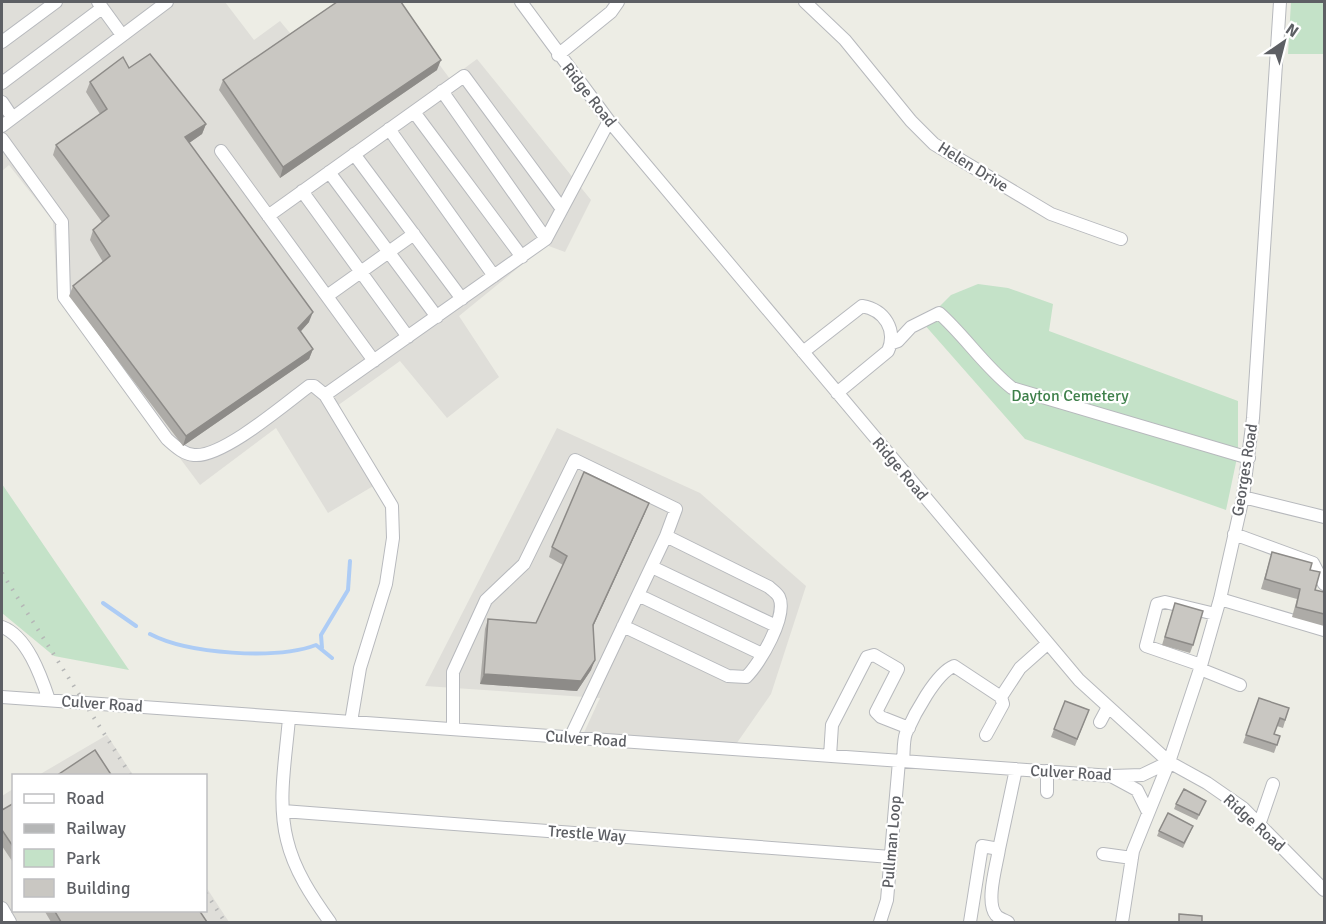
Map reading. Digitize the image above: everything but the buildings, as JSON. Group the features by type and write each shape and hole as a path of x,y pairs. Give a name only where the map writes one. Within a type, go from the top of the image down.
{"street":[{"path":"2,42 56,2"},
{"path":"2,126 167,2"},
{"name":"Ridge Road","path":"521,2 609,121 1079,680 1169,762 1218,798 1243,808 1324,890"},
{"path":"558,55 611,12 618,2"},
{"name":"Helen Drive","path":"805,2 845,40 910,121 934,144 1052,214 1120,239"},
{"name":"Georges Road","path":"1122,922 1132,858 1147,810 1169,762 1200,667 1220,599 1243,497 1249,458 1274,131 1280,2"},
{"path":"2,83 99,5 122,35"},
{"path":"268,216 464,76 562,209"},
{"path":"442,91 546,239"},
{"path":"2,102 12,117"},
{"path":"414,112 522,257"},
{"path":"325,395 546,239 609,121"},
{"path":"389,129 495,276"},
{"path":"2,139 62,222 64,297 166,439 184,453 204,455 225,447 309,386 320,388 392,506 393,538 386,584 360,668 351,722"},
{"path":"221,151 374,361"},
{"path":"354,154 462,298"},
{"path":"329,172 436,317"},
{"path":"302,191 408,337"},
{"path":"327,296 414,234"},
{"path":"802,352 862,306 876,311 888,323 892,343 888,351 837,393"},
{"path":"892,343 898,341 911,327 939,313 953,325 996,375 1012,388 1249,458"},
{"path":"453,729 453,672 486,600 524,564 575,460 676,509 652,567 570,738"},
{"path":"1243,497 1324,517"},
{"path":"1234,534 1313,563 1324,584"},
{"path":"623,626 728,676 746,677 756,668 782,614 779,597 769,587 666,536"},
{"path":"652,567 776,626"},
{"path":"638,595 762,654"},
{"path":"1220,599 1324,630"},
{"path":"1215,614 1165,602 1157,604 1153,611 1146,646 1240,685"},
{"path":"2,627 16,634 27,650 50,700"},
{"path":"986,735 1003,704 1001,698 1020,668 1047,644"},
{"path":"830,756 832,725 867,657 874,655 898,669 876,712 880,717 909,728"},
{"name":"Pullman Loop","path":"880,922 887,900 905,735 936,682 945,670 954,666 1001,698"},
{"name":"Culver Road","path":"2,697 1112,776 1142,775 1169,762"},
{"path":"1100,722 1108,707"},
{"path":"289,718 283,811 286,839 298,872 330,922"},
{"path":"1008,922 996,915 991,893 1016,769"},
{"path":"1047,771 1047,792"},
{"path":"1112,776 1138,792 1147,810"},
{"path":"1259,825 1273,784"},
{"name":"Trestle Way","path":"283,811 891,857"},
{"path":"970,922 982,846 999,849"},
{"path":"1103,854 1132,858"},
{"path":"2,908 10,922"}],"shaded area":[{"path":"2,2 225,2 254,40 280,21 295,39 393,2 450,79 477,59 591,200 565,252 546,245 459,316 499,377 447,418 400,361 337,406 380,482 328,513 276,428 200,485 57,294 53,221 9,165 2,171"},
{"path":"557,428 700,493 806,586 771,694 732,750 581,739 600,698 425,686"},
{"path":"107,735 132,774 40,774"},
{"path":"12,790 12,912 207,912 207,889 229,922 2,922 2,796"}],"green space":[{"path":"1291,2 1324,2 1324,54 1288,54"},
{"name":"Dayton Cemetery","path":"978,284 1008,288 1053,304 1049,331 1238,401 1238,453 1226,510 1025,439 923,323 951,295"},
{"path":"2,484 129,670 54,656 2,613"}],"waterway":[{"path":"322,648 321,635 348,590 350,561"},
{"path":"103,603 136,626"},
{"path":"150,634 186,646 232,653 279,652 316,645 332,658"}],"railway":[{"path":"2,573 130,774"},
{"path":"207,895 225,922"}]}
